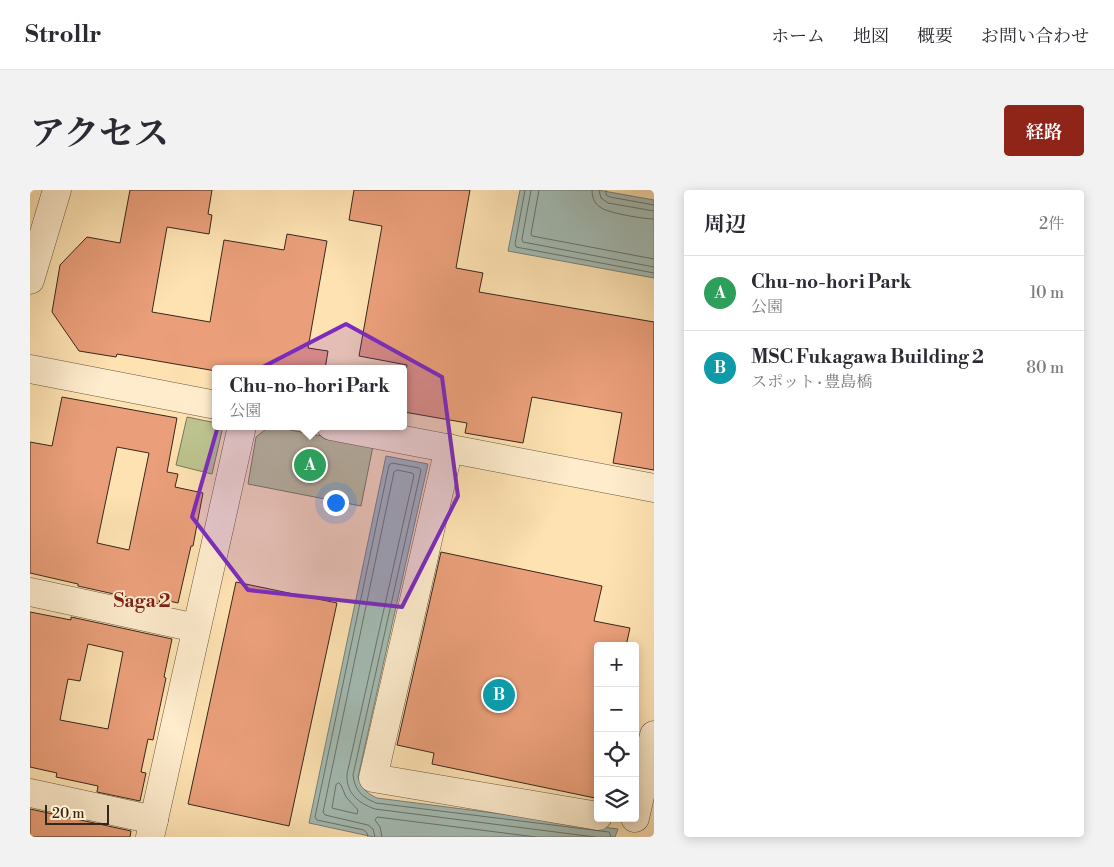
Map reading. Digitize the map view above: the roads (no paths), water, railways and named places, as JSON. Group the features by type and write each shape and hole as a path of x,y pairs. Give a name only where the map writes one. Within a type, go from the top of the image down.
{"street":[{"path":"30,280 57,190"},
{"path":"30,369 212,404"},
{"path":"30,793 152,828 241,430"},
{"path":"352,430 654,488"},
{"path":"449,448 373,778 594,815"},
{"path":"30,592 196,628"},
{"path":"629,823 654,736"}],"water":[{"path":"520,190 598,190 654,200 654,278 508,251"},
{"path":"386,456 428,464 358,777 363,787 377,798 618,829 615,837 374,837 309,823"}],"place":[{"name":"Chu-no-hori Park","path":"310,465"},
{"name":"MSC Fukagawa Building 2","path":"499,695"}],"district":[{"name":"Saga 2","path":"142,601"}]}
